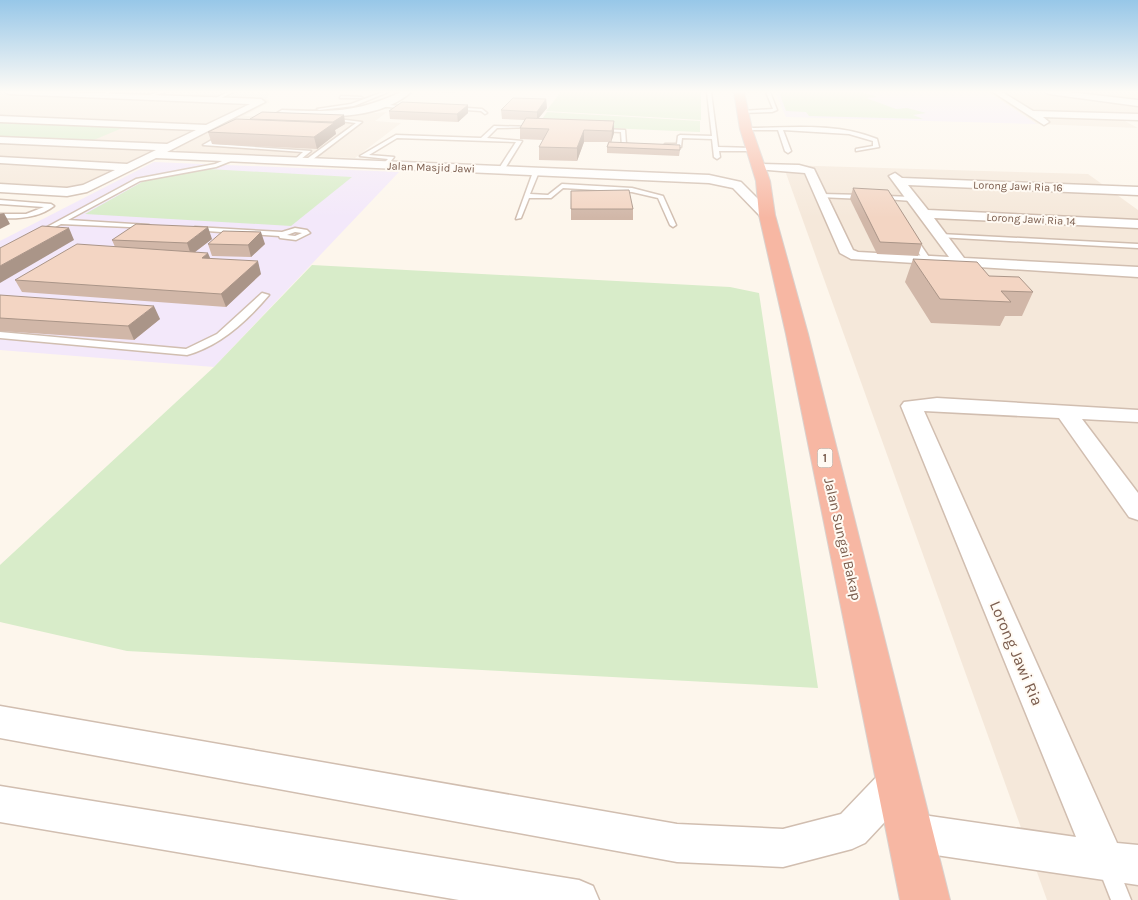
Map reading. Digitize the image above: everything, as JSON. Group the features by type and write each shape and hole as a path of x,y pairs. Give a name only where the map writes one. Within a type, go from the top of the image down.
{"highway":[{"name":"Jalan Sungai Bakap","path":"748,134 756,159 797,334 925,900"}],"street":[{"path":"102,144 125,134"},
{"path":"0,189 67,192 87,188 196,134"},
{"path":"0,140 169,147"},
{"name":"Jalan Masjid Jawi","path":"154,155 709,179 726,177 741,170 756,159"},
{"path":"756,159 810,171 847,253 856,256 1138,272"},
{"path":"0,160 130,167"},
{"name":"Lorong Jawi Ria 16","path":"912,199 897,178 1138,191"},
{"name":"Jalan Masjid Jawi","path":"709,179 737,185 768,215"},
{"path":"912,199 960,262"},
{"name":"Lorong Jawi Ria 14","path":"924,214 1138,224"},
{"name":"Lorong Jawi Ria","path":"1065,411 937,404 911,406 1122,863"},
{"path":"1065,411 1138,416"},
{"path":"1065,411 1138,511"},
{"path":"0,722 677,843 782,848 852,830 898,781"},
{"path":"0,804 579,900"},
{"path":"909,832 1122,863"}],"lane":[{"path":"224,134 206,145 308,151 301,161"},
{"path":"301,161 342,134"},
{"path":"483,139 488,134"},
{"path":"622,134 624,144 642,146"},
{"path":"714,134 717,157"},
{"path":"782,134 788,151"},
{"path":"858,150 876,147 876,140 867,135 859,134"},
{"path":"385,165 392,158 363,156 396,136 519,141 501,170"},
{"path":"657,146 679,146 680,136 715,138"},
{"path":"716,149 756,159"},
{"path":"35,235 138,180 216,165 234,158"},
{"path":"518,218 536,172"},
{"path":"627,190 631,176"},
{"path":"526,196 549,197 562,186 627,190 661,197 673,225"},
{"path":"821,196 868,197"},
{"path":"878,198 912,199"},
{"path":"887,198 892,206"},
{"path":"0,202 51,206 39,213 26,216 0,216"},
{"path":"61,222 157,227"},
{"path":"186,229 283,234"},
{"path":"907,229 927,260"},
{"path":"940,236 1138,246"},
{"path":"0,335 187,352 202,348 217,340 265,295"},
{"name":"Lorong Jawi Ria","path":"1121,900 1122,863"}],"shaded area":[{"path":"0,134 387,134 355,158 179,152 174,149 80,195 0,190"},
{"path":"154,162 399,172 214,367 0,350 0,241"},
{"path":"783,165 1088,174 1138,210 1138,900 1047,900"}],"green space":[{"path":"0,134 108,134 89,142 0,138"},
{"path":"208,169 352,177 291,226 85,214 142,182 167,175"},
{"path":"312,265 730,287 759,293 818,688 127,651 0,622 0,565 214,367"}],"building":[{"path":"250,134 318,134 314,137"},
{"path":"546,134 582,134 577,148 539,147"},
{"path":"609,142 680,145 680,150 607,147"},
{"path":"853,188 888,190 922,244 880,242"},
{"path":"629,190 633,209 571,209 571,191"},
{"path":"136,224 208,227 187,243 112,240"},
{"path":"42,226 69,228 0,266 0,248"},
{"path":"223,231 261,232 248,245 208,244"},
{"path":"77,244 208,253 202,258 258,261 221,294 15,280"},
{"path":"913,259 977,262 989,276 1019,277 1033,292 1001,291 1011,302 940,299"},
{"path":"0,295 154,306 128,326 0,318"}]}
